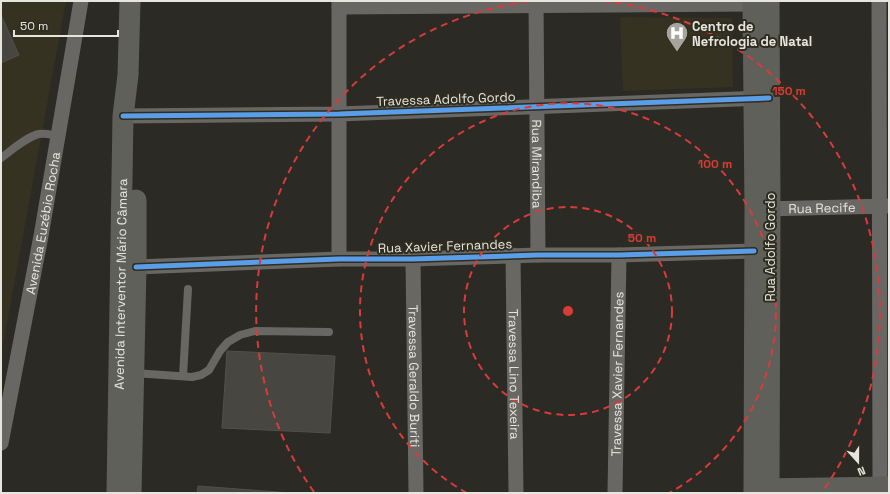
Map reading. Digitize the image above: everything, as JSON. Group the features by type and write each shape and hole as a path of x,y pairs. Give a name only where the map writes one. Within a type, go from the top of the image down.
{"main road":[{"name":"Avenida Interventor Mário Câmara","path":"124,490 134,373 136,268 128,76 130,1"},
{"name":"Rua Adolfo Gordo","path":"758,2 763,209 761,491"},
{"name":"Avenida Interventor Mário Câmara","path":"124,490 130,115"},
{"name":"Rua Adolfo Gordo","path":"761,491 754,251 763,209"},
{"path":"761,491 884,487"}],"street":[{"name":"Avenida Euzébio Rocha","path":"1,443 59,136 81,1"},
{"path":"879,1 884,206 884,487"},
{"path":"340,259 339,4 758,2"},
{"name":"Rua Mirandiba","path":"536,4 538,255"},
{"name":"Travessa Adolfo Gordo","path":"130,115 339,114 761,98"},
{"name":"Rua Recife","path":"763,209 884,206"},
{"name":"Rua Xavier Fernandes","path":"136,268 340,259 413,259 754,251"},
{"name":"Travessa Xavier Fernandes","path":"615,493 619,255"},
{"name":"Travessa Lino Texeira","path":"512,256 516,493"},
{"name":"Travessa Geraldo Buriti","path":"413,259 416,493"},
{"path":"416,493 422,493"}],"lane":[{"path":"1,158 30,138 40,134 59,136"},
{"path":"183,376 188,289"},
{"path":"134,373 192,377 201,375 209,370 220,350 228,342 240,335 256,330 329,332"}],"shaded area":[{"path":"1,1 66,1 1,356"},
{"name":"Centro de Nefrologia de Natal","path":"620,17 732,18 733,87 623,91"}],"building":[{"path":"1,15 19,55 1,63"},
{"path":"227,351 335,356 330,433 222,428"},
{"path":"198,486 291,493 197,493"}],"cycle path":[{"path":"123,116 339,114 769,98"},
{"path":"136,267 339,259 413,259 754,251"}],"place":[{"name":"Centro de Nefrologia de Natal","path":"677,52"}]}
